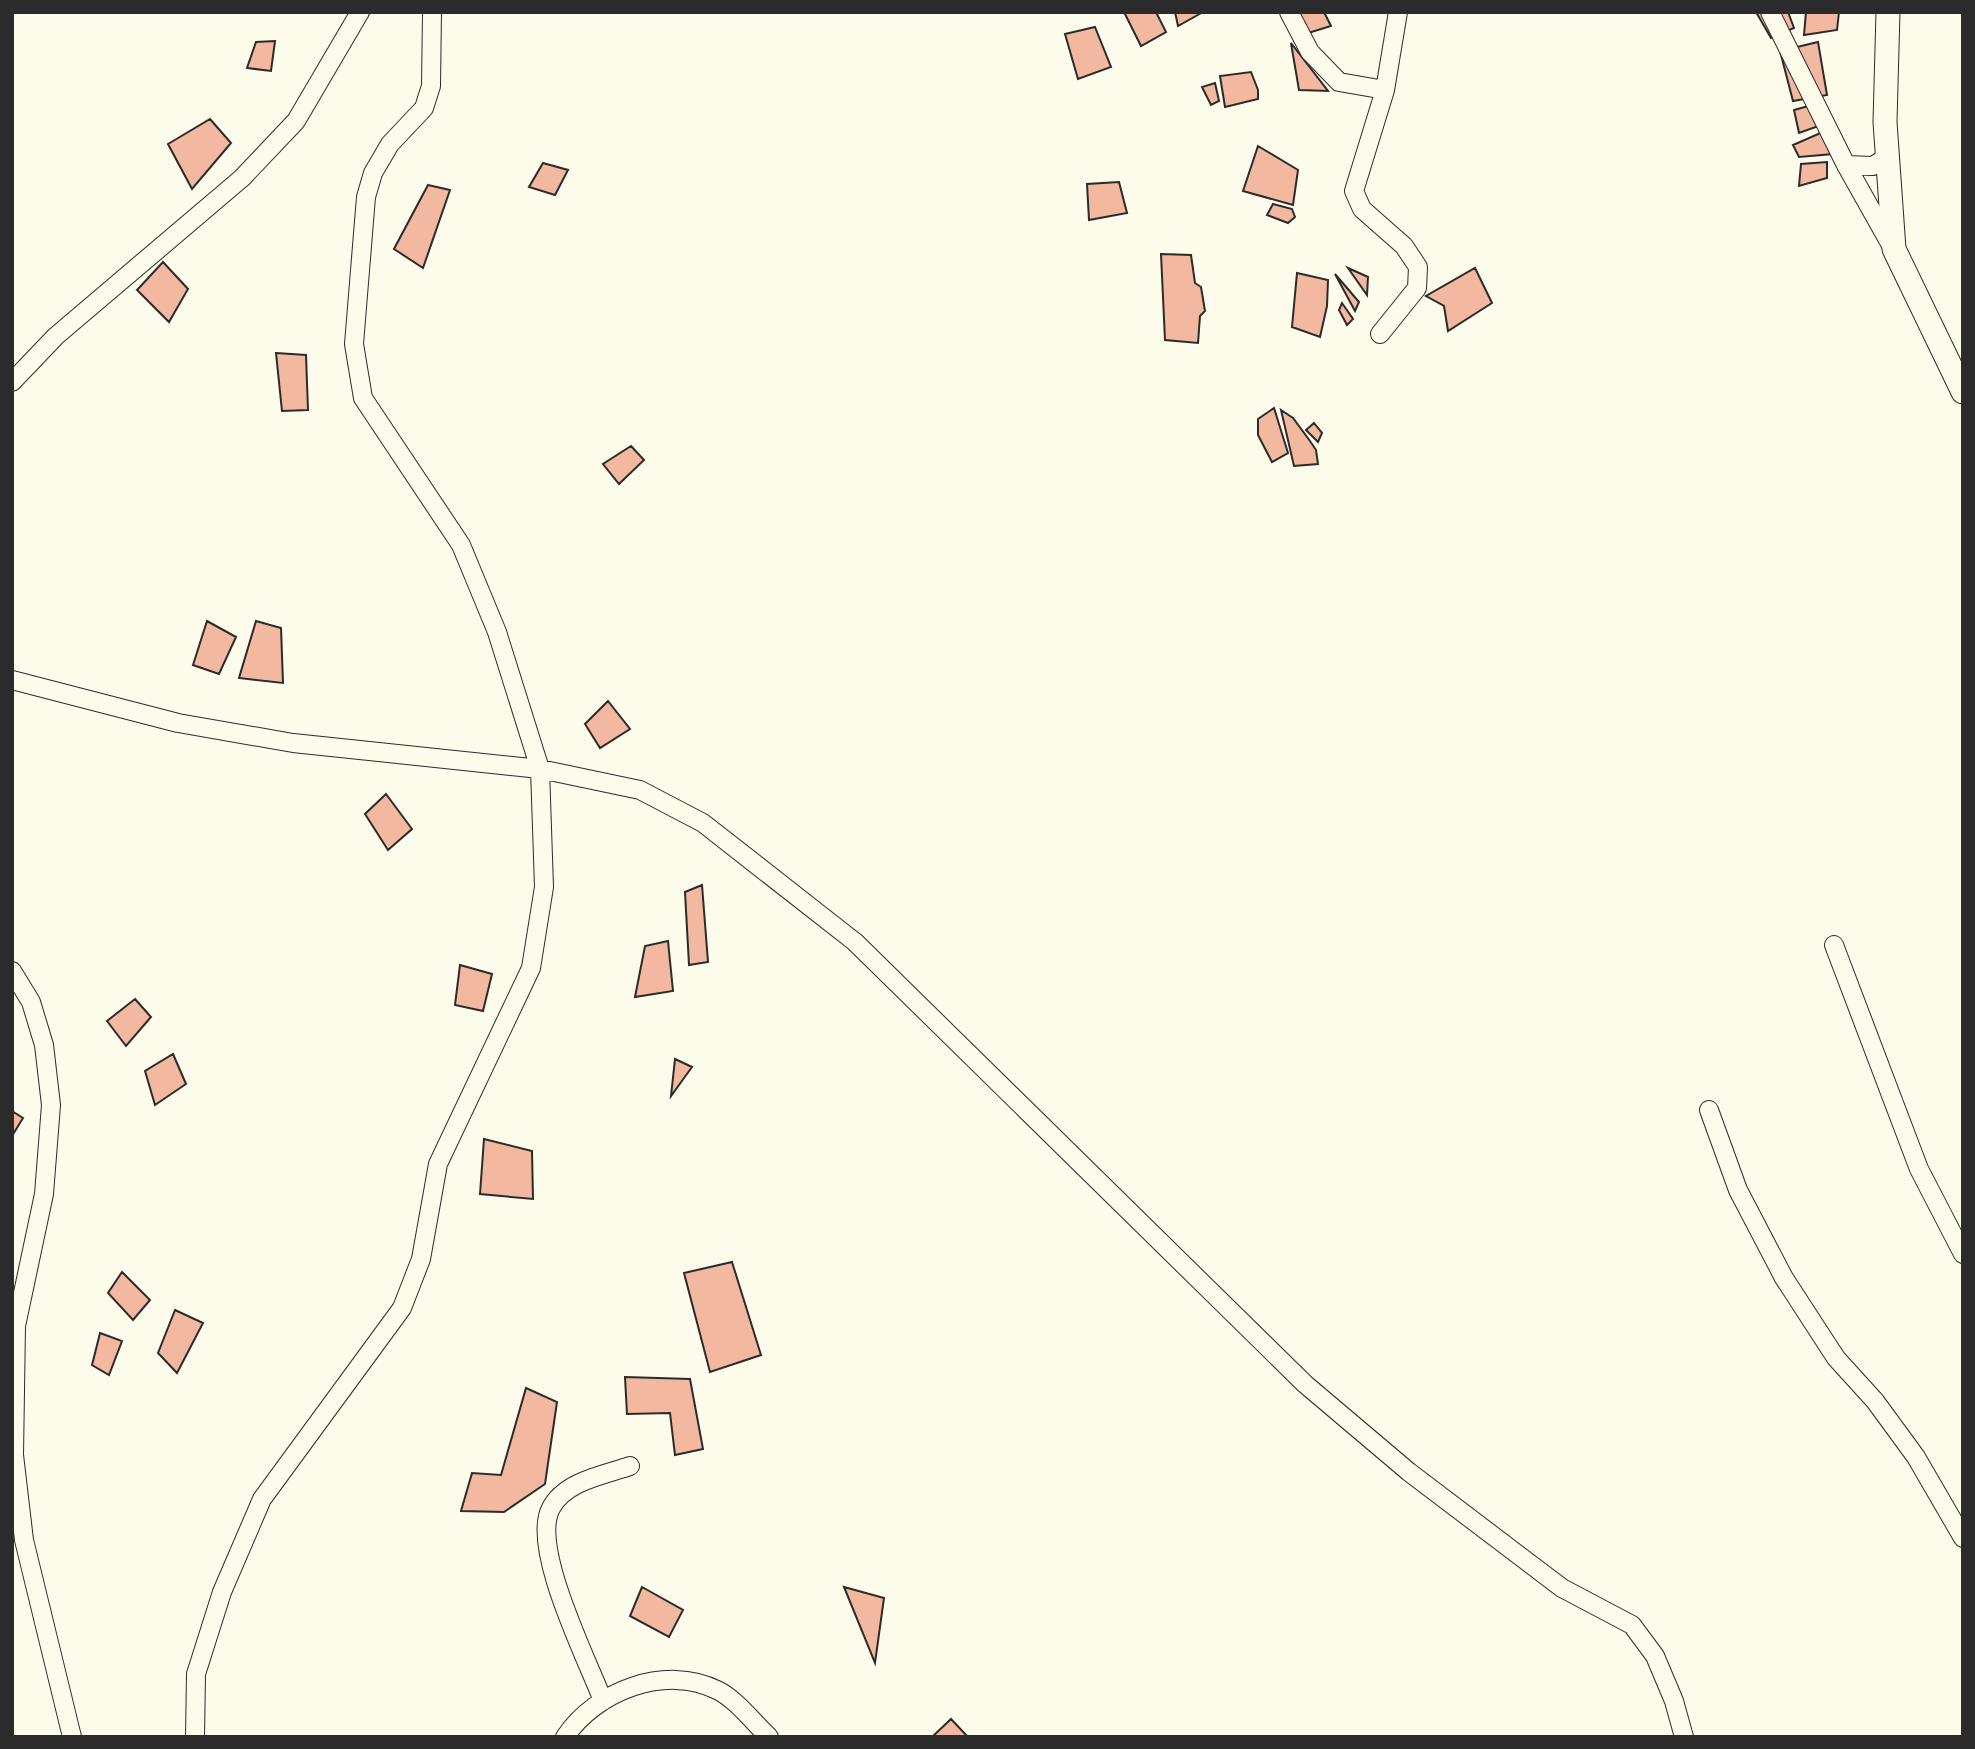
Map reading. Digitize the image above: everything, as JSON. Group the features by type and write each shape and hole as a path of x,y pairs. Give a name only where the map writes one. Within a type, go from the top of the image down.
{"street":[{"path":"12,382 56,336 242,178 296,121 360,12"},
{"path":"195,1737 196,1674 222,1592 262,1499 402,1308 421,1259 438,1164 531,968 544,887 540,769 497,632 461,545 363,398 354,344 366,197 373,173 390,144 424,108 431,86 432,12"},
{"path":"1289,12 1310,52 1339,82 1385,90"},
{"path":"1380,334 1417,288 1418,267 1404,246 1362,209 1354,191 1385,90 1398,12"},
{"path":"1770,12 1846,165 1894,249 1963,391"},
{"path":"1888,12 1886,157 1894,249"},
{"path":"1846,165 1873,166 1886,157"},
{"path":"12,680 178,723 281,741 540,769 640,790 703,823 855,942 1305,1384 1409,1472 1562,1588 1632,1625 1655,1656 1674,1701 1684,1737"},
{"path":"1834,944 1919,1169 1963,1254"},
{"path":"12,971 31,1002 44,1045 51,1105 44,1195 16,1326 13,1455 24,1540 72,1737"},
{"path":"1709,1110 1738,1190 1784,1278 1836,1358 1875,1401 1916,1457 1963,1538"},
{"path":"603,1701 551,1569 544,1532 551,1507 576,1484 630,1466"},
{"path":"565,1737 578,1718 617,1692 656,1682 688,1679 719,1691 769,1737"}],"building":[{"path":"1124,12 1156,12 1166,32 1141,46"},
{"path":"1175,12 1203,12 1178,26"},
{"path":"1293,12 1324,12 1331,26 1305,34"},
{"path":"1756,12 1788,12 1794,28 1771,38"},
{"path":"1806,12 1839,12 1837,30 1804,35"},
{"path":"1095,27 1111,67 1078,79 1065,34"},
{"path":"275,41 271,71 247,68 256,42"},
{"path":"1818,42 1827,95 1793,101 1780,51"},
{"path":"1291,43 1328,91 1299,90"},
{"path":"1251,72 1258,90 1258,99 1225,107 1220,76"},
{"path":"1215,83 1219,101 1211,105 1202,87"},
{"path":"1823,102 1830,122 1799,133 1794,110"},
{"path":"210,119 231,143 192,189 168,144"},
{"path":"1834,127 1833,154 1799,157 1793,145"},
{"path":"1258,146 1298,170 1293,205 1243,191"},
{"path":"1827,162 1827,178 1799,186 1801,164"},
{"path":"543,163 568,170 555,195 529,187"},
{"path":"1119,182 1127,213 1089,220 1087,184"},
{"path":"428,185 450,190 423,268 394,249"},
{"path":"1273,204 1292,209 1295,217 1288,223 1267,215"},
{"path":"1161,254 1191,255 1195,283 1201,287 1205,311 1200,316 1198,343 1165,340"},
{"path":"163,262 188,289 169,322 137,290"},
{"path":"1348,268 1368,277 1367,295"},
{"path":"1475,268 1492,303 1448,331 1444,306 1426,296"},
{"path":"1297,273 1328,280 1327,306 1320,337 1292,327"},
{"path":"1335,274 1359,302 1355,311"},
{"path":"1342,303 1353,319 1347,325 1339,310"},
{"path":"276,353 306,355 308,410 282,411"},
{"path":"1274,408 1288,453 1272,462 1258,435 1258,419"},
{"path":"1281,410 1293,418 1310,441 1316,450 1318,464 1294,466"},
{"path":"1314,423 1322,433 1318,442 1306,430"},
{"path":"631,446 644,460 619,484 603,464"},
{"path":"207,621 236,637 219,674 193,665"},
{"path":"256,621 281,628 283,683 239,678"},
{"path":"608,701 630,729 600,748 585,724"},
{"path":"386,794 412,829 388,850 365,814"},
{"path":"702,885 708,962 689,965 685,892"},
{"path":"668,941 673,991 635,997 645,946"},
{"path":"460,965 492,974 483,1011 455,1005"},
{"path":"135,999 151,1017 126,1046 107,1021"},
{"path":"173,1054 186,1084 155,1105 145,1071"},
{"path":"675,1059 692,1067 671,1096"},
{"path":"12,1111 23,1118 12,1136"},
{"path":"484,1139 532,1151 533,1199 480,1194"},
{"path":"732,1262 761,1355 710,1372 684,1273"},
{"path":"122,1272 150,1300 133,1320 108,1293"},
{"path":"175,1310 203,1323 177,1373 158,1353"},
{"path":"100,1333 122,1341 109,1375 92,1365"},
{"path":"625,1377 690,1379 703,1449 675,1455 670,1413 627,1414"},
{"path":"526,1388 557,1402 545,1484 504,1512 461,1511 472,1473 501,1475"},
{"path":"642,1587 683,1610 669,1637 630,1616"},
{"path":"844,1587 884,1598 875,1663"},
{"path":"951,1719 968,1737 932,1737"}]}
